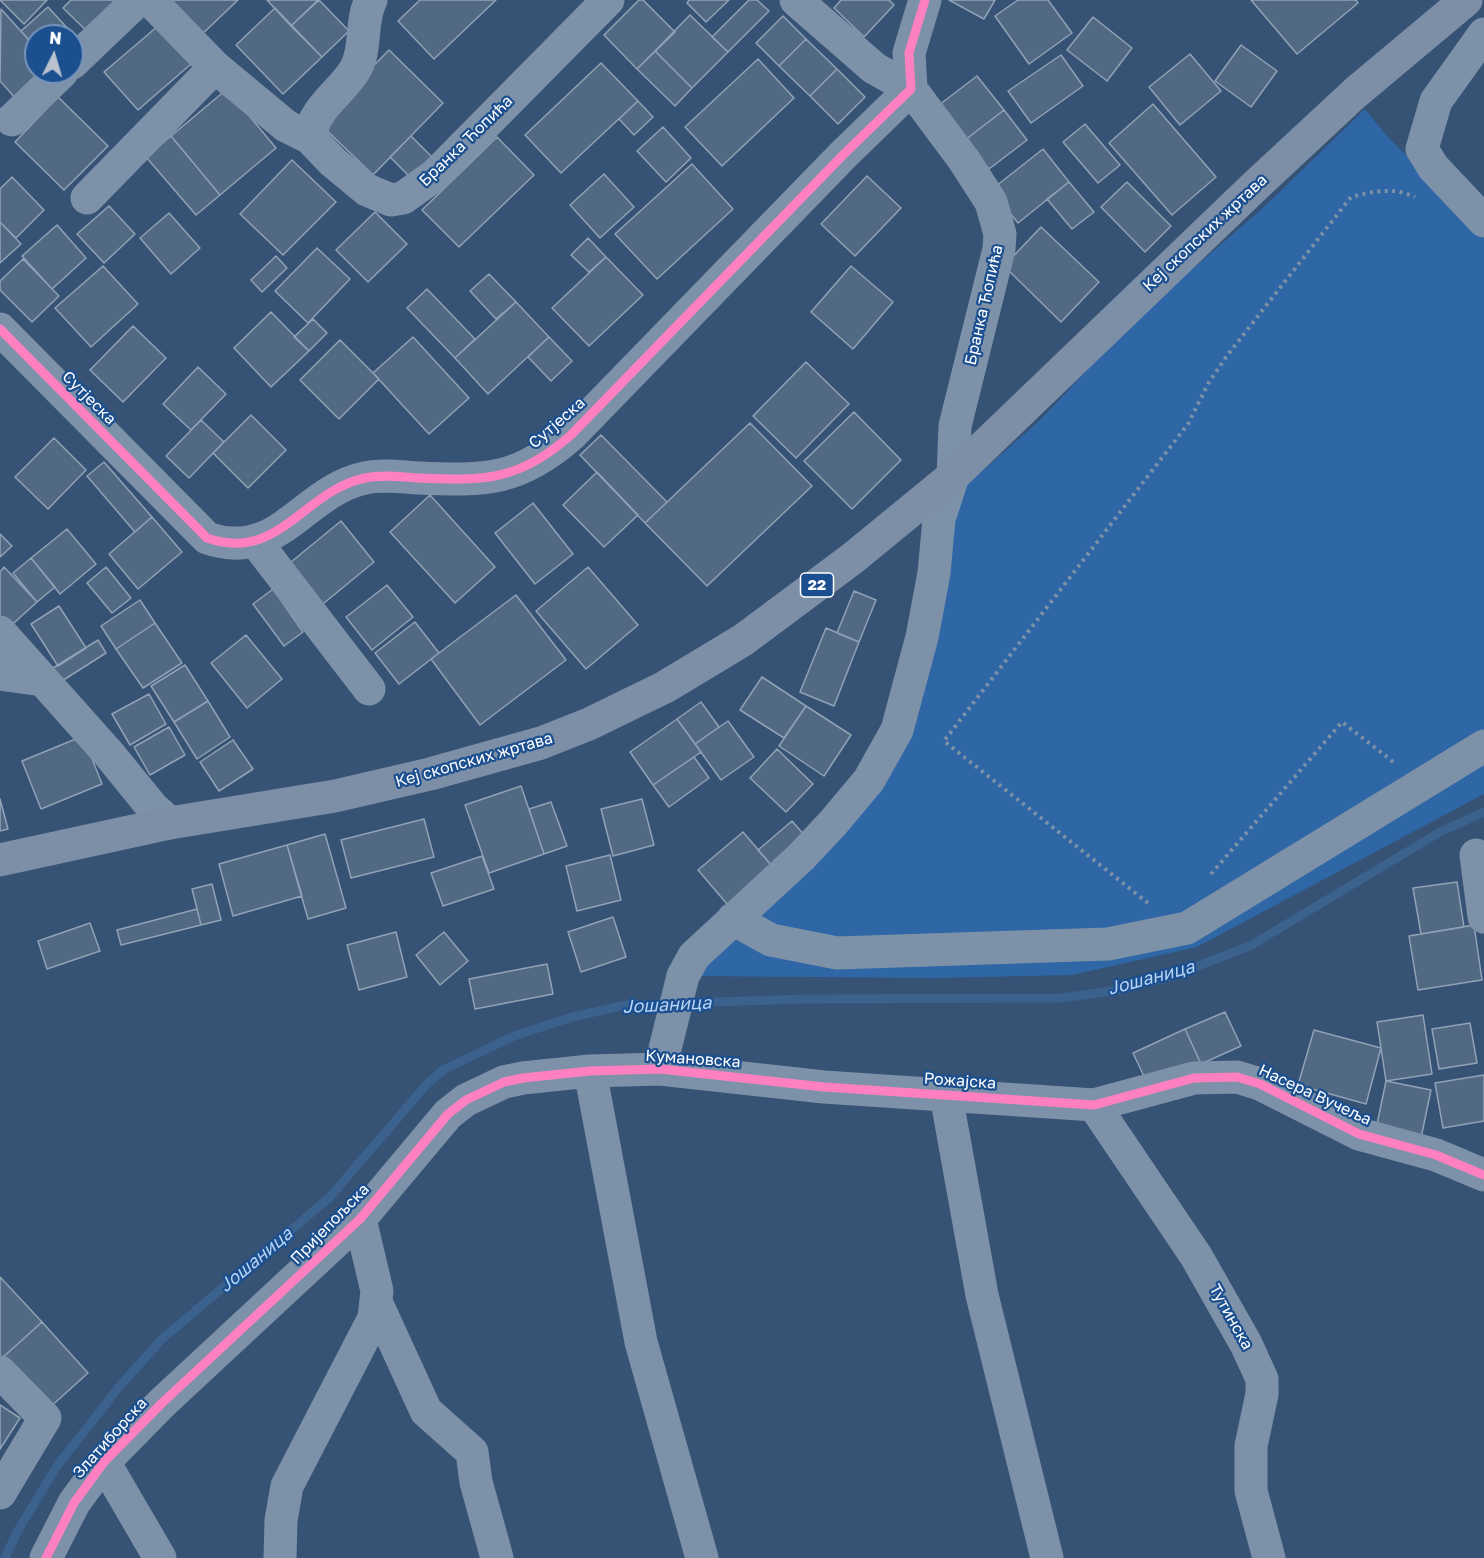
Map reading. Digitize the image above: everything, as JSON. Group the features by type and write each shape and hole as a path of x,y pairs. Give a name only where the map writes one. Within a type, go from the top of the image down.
{"main road":[{"name":"Кеј скопских жртава","path":"0,860 170,823 334,796 419,777 504,754 589,724 665,687 743,640 852,558 952,476 1355,93 1466,0"}],"street":[{"path":"84,52 138,0"},
{"name":"Бранка Ћопића","path":"150,0 215,67 270,114 286,126 310,138 333,162 367,190 391,200 403,198 435,175 608,0"},
{"path":"310,138 311,126 317,115 351,77 358,64 365,15 371,0"},
{"name":"Бранка Ћопића","path":"796,0 874,68 911,89 980,184 996,215 1000,234 995,273 955,426 952,476"},
{"path":"911,89 909,52 925,0"},
{"path":"1484,34 1436,101 1422,149 1433,167 1484,221"},
{"path":"87,198 215,67"},
{"path":"12,120 50,84"},
{"name":"Сутјеска","path":"0,329 207,538 224,544 256,542 270,536 331,492 365,478 385,476 474,480 498,477 532,465 553,451 843,155 911,89"},
{"name":"Кеј скопских жртава","path":"662,1055 683,976 694,956 801,857 833,823 869,780 897,730 922,637 934,573 939,519 952,476"},
{"path":"256,542 369,689"},
{"path":"0,632 152,807 170,823"},
{"path":"0,674 43,680"},
{"path":"733,919 771,940 837,953 1107,944 1187,928 1484,746"},
{"path":"1476,855 1484,917"},
{"name":"Кумановска","path":"523,1077 590,1071 662,1055 824,1087"},
{"path":"590,1071 641,1342 702,1558"},
{"name":"Пријепољска","path":"162,1403 360,1219 448,1114 485,1089 523,1077"},
{"name":"Насера Вучеља","path":"1094,1106 1194,1077 1237,1077 1260,1084 1359,1134 1436,1155 1484,1175"},
{"name":"Рожајска","path":"824,1087 1094,1106"},
{"name":"Рожајска","path":"946,1095 982,1295 1047,1558"},
{"name":"Тутинска","path":"1094,1106 1196,1256 1246,1344 1262,1379 1262,1394 1251,1446 1251,1491 1269,1558"},
{"name":"Пријепољска","path":"280,1558 280,1520 287,1486 374,1318 377,1292 360,1219"},
{"name":"Пријепољска","path":"376,1304 426,1411 472,1452 476,1482 497,1558"},
{"path":"0,1372 45,1418 0,1492"},
{"name":"Златиборска","path":"46,1558 74,1503 105,1462 162,1403"},
{"name":"Златиборска","path":"105,1462 160,1558"}],"path":[{"path":"1153,907 944,741 1188,424 1208,384 1226,357 1352,197 1374,190 1405,192 1426,202"},
{"path":"1210,876 1342,722 1422,784"}],"shaded area":[{"path":"1365,109 1387,136 1484,234 1484,794 1197,947 1072,975 936,978 683,976 869,780 948,501 1038,422 1139,316 1265,206"}],"building":[{"path":"0,0 47,0 24,24"},
{"path":"71,0 126,0 93,37 84,28 84,24 80,24 63,8"},
{"path":"161,0 238,0 197,39"},
{"path":"267,0 318,0 291,26"},
{"path":"319,0 349,31 322,57 291,26"},
{"path":"420,0 496,0 434,59 398,21"},
{"path":"639,0 643,0 675,32 637,69 604,35"},
{"path":"689,0 729,0 706,22 687,3"},
{"path":"749,0 757,0 769,11 728,52 712,37"},
{"path":"841,0 889,0 894,5 864,37 834,8"},
{"path":"949,0 995,0 984,19"},
{"path":"1018,0 1048,0 1072,33 1029,64 995,16"},
{"path":"1251,0 1356,0 1358,3 1297,54"},
{"path":"48,7 64,24 29,24"},
{"path":"275,8 322,57 283,94 236,45"},
{"path":"1,9 24,35 24,84 37,84 18,101 0,81"},
{"path":"690,15 728,52 692,88 655,51"},
{"path":"783,16 806,39 779,66 756,43"},
{"path":"1093,17 1132,48 1107,81 1067,50"},
{"path":"158,26 191,64 138,110 104,72"},
{"path":"806,39 837,69 810,96 779,66"},
{"path":"1241,45 1277,71 1251,107 1215,81"},
{"path":"389,50 443,103 373,175 318,122"},
{"path":"655,51 692,88 675,106 637,69"},
{"path":"1190,54 1221,91 1180,125 1149,87"},
{"path":"1061,55 1083,86 1031,123 1008,91"},
{"path":"758,59 794,98 722,166 685,127"},
{"path":"601,63 638,101 561,173 525,135"},
{"path":"837,69 865,97 838,124 810,96"},
{"path":"977,76 1004,110 965,140 939,105"},
{"path":"227,89 276,148 220,195 171,136"},
{"path":"58,97 108,146 64,190 15,142"},
{"path":"638,101 653,117 634,135 619,119"},
{"path":"1153,104 1216,177 1172,215 1109,143"},
{"path":"1004,110 1027,140 989,169 965,140"},
{"path":"1085,124 1120,165 1098,183 1063,142"},
{"path":"663,127 691,158 666,182 637,151"},
{"path":"171,136 220,195 196,215 146,157"},
{"path":"411,136 436,161 415,182 390,157"},
{"path":"497,137 534,175 459,247 422,210"},
{"path":"1043,149 1069,182 1018,223 991,190"},
{"path":"292,160 336,202 283,255 240,214"},
{"path":"692,164 733,209 657,279 615,234"},
{"path":"604,174 634,207 600,238 570,205"},
{"path":"867,176 901,208 855,256 821,224"},
{"path":"12,177 44,210 16,238 0,222 0,189"},
{"path":"1069,182 1094,212 1072,229 1047,199"},
{"path":"1127,182 1171,226 1145,252 1101,207"},
{"path":"109,206 135,234 104,263 77,234"},
{"path":"375,212 407,244 368,282 336,250"},
{"path":"169,213 200,248 171,274 140,238"},
{"path":"0,222 21,244 0,263"},
{"path":"57,225 86,258 52,289 22,256"},
{"path":"1041,227 1099,282 1061,322 1004,266"},
{"path":"588,238 606,257 589,272 571,255"},
{"path":"317,248 350,279 308,323 275,291"},
{"path":"276,256 287,268 262,292 251,280"},
{"path":"606,257 643,295 589,346 552,308"},
{"path":"23,259 59,296 32,322 0,290 0,281"},
{"path":"103,266 138,304 91,347 55,308"},
{"path":"851,266 893,302 853,349 811,312"},
{"path":"489,274 516,302 496,319 470,291"},
{"path":"427,289 475,339 455,358 407,308"},
{"path":"516,302 549,337 488,394 455,358"},
{"path":"271,312 309,351 271,387 234,348"},
{"path":"313,319 327,333 309,351 294,337"},
{"path":"133,326 166,358 123,402 90,370"},
{"path":"413,337 469,398 429,434 373,373"},
{"path":"549,337 572,361 551,381 528,357"},
{"path":"340,340 379,379 339,419 300,380"},
{"path":"806,362 849,404 796,458 753,416"},
{"path":"198,367 226,394 191,430 163,404"},
{"path":"854,412 901,460 852,509 804,461"},
{"path":"251,415 286,450 248,488 213,453"},
{"path":"201,420 224,442 189,478 166,456"},
{"path":"750,423 812,486 707,586 645,523"},
{"path":"601,435 667,502 645,523 580,455"},
{"path":"54,438 86,470 48,509 15,477"},
{"path":"104,462 152,517 135,532 87,476"},
{"path":"597,472 638,515 604,547 563,505"},
{"path":"430,495 495,567 455,603 390,532"},
{"path":"533,503 573,554 535,584 495,533"},
{"path":"152,517 182,552 138,589 109,554"},
{"path":"341,521 374,562 318,608 285,567"},
{"path":"67,529 96,564 60,594 31,558"},
{"path":"0,534 12,546 0,557"},
{"path":"31,558 55,587 37,602 13,573"},
{"path":"4,567 37,602 4,632 0,628 0,572"},
{"path":"106,567 131,598 112,613 87,583"},
{"path":"588,567 638,625 586,669 536,611"},
{"path":"387,585 413,617 372,650 346,617"},
{"path":"273,589 303,632 284,646 253,604"},
{"path":"854,591 876,600 859,642 837,633"},
{"path":"516,595 566,660 480,725 431,659"},
{"path":"140,600 155,623 116,649 101,626"},
{"path":"59,606 86,648 58,666 31,624"},
{"path":"415,622 439,653 399,684 375,653"},
{"path":"155,623 182,663 143,688 116,649"},
{"path":"826,628 859,642 834,706 800,692"},
{"path":"246,635 282,679 247,708 211,663"},
{"path":"98,640 106,653 54,686 45,673"},
{"path":"185,665 208,701 174,722 151,686"},
{"path":"762,677 806,706 784,738 740,710"},
{"path":"149,694 166,724 130,745 112,714"},
{"path":"208,701 230,737 197,759 174,722"},
{"path":"701,702 719,727 695,744 677,719"},
{"path":"806,706 851,735 824,776 779,746"},
{"path":"677,719 701,752 653,785 630,752"},
{"path":"728,721 754,757 721,780 695,744"},
{"path":"169,727 185,755 150,775 134,747"},
{"path":"83,736 102,784 41,809 22,761"},
{"path":"233,740 253,769 219,791 200,762"},
{"path":"777,749 813,784 786,812 750,778"},
{"path":"694,757 709,778 669,807 653,785"},
{"path":"521,786 544,854 489,873 465,805"},
{"path":"0,799 8,829 0,831"},
{"path":"642,799 654,845 613,856 601,809"},
{"path":"551,802 567,846 544,854 529,809"},
{"path":"424,819 434,857 351,878 341,840"},
{"path":"792,821 812,844 778,873 758,850"},
{"path":"743,832 778,873 733,911 698,870"},
{"path":"325,834 346,908 308,919 287,845"},
{"path":"287,845 302,896 233,916 219,864"},
{"path":"610,855 621,900 577,911 566,866"},
{"path":"482,856 494,889 443,906 431,873"},
{"path":"1457,882 1464,927 1421,934 1413,888"},
{"path":"212,884 221,920 201,925 192,889"},
{"path":"197,909 201,925 121,945 117,930"},
{"path":"613,917 626,957 581,972 568,932"},
{"path":"90,923 100,951 47,969 38,941"},
{"path":"1474,925 1482,980 1418,990 1409,936"},
{"path":"396,932 407,977 359,990 347,945"},
{"path":"444,932 468,961 440,985 416,955"},
{"path":"547,964 553,994 475,1009 469,979"},
{"path":"1225,1012 1241,1046 1201,1064 1185,1029"},
{"path":"1423,1015 1432,1074 1386,1081 1377,1022"},
{"path":"1470,1023 1477,1063 1439,1069 1432,1029"},
{"path":"1185,1029 1201,1064 1149,1087 1133,1053"},
{"path":"1314,1030 1381,1048 1366,1104 1298,1085"},
{"path":"1484,1075 1484,1121 1443,1128 1435,1083"},
{"path":"1386,1081 1431,1090 1421,1138 1376,1129"},
{"path":"0,1277 42,1322 1,1359 0,1358"},
{"path":"42,1322 88,1373 47,1410 1,1359"},
{"path":"0,1405 20,1418 0,1449"}],"waterway":[{"name":"Јошаница","path":"5,1558 17,1532 57,1466 119,1387 161,1340 329,1198 427,1084 443,1070 514,1036 572,1017 626,1005 803,999 1061,998 1119,990 1163,979 1250,946 1440,832 1484,812"}],"cycle path":[{"path":"0,329 207,538 232,543 253,541 290,522 324,496 343,485 365,478 386,476 463,479 482,478 517,470 535,462 571,435 843,155 911,89 909,53 925,0"},
{"path":"46,1558 74,1503 104,1462 162,1403 360,1219 448,1114 466,1100 504,1082 590,1071 660,1069 824,1087 1094,1105 1194,1078 1237,1077 1260,1084 1359,1134 1436,1155 1484,1175"}]}
